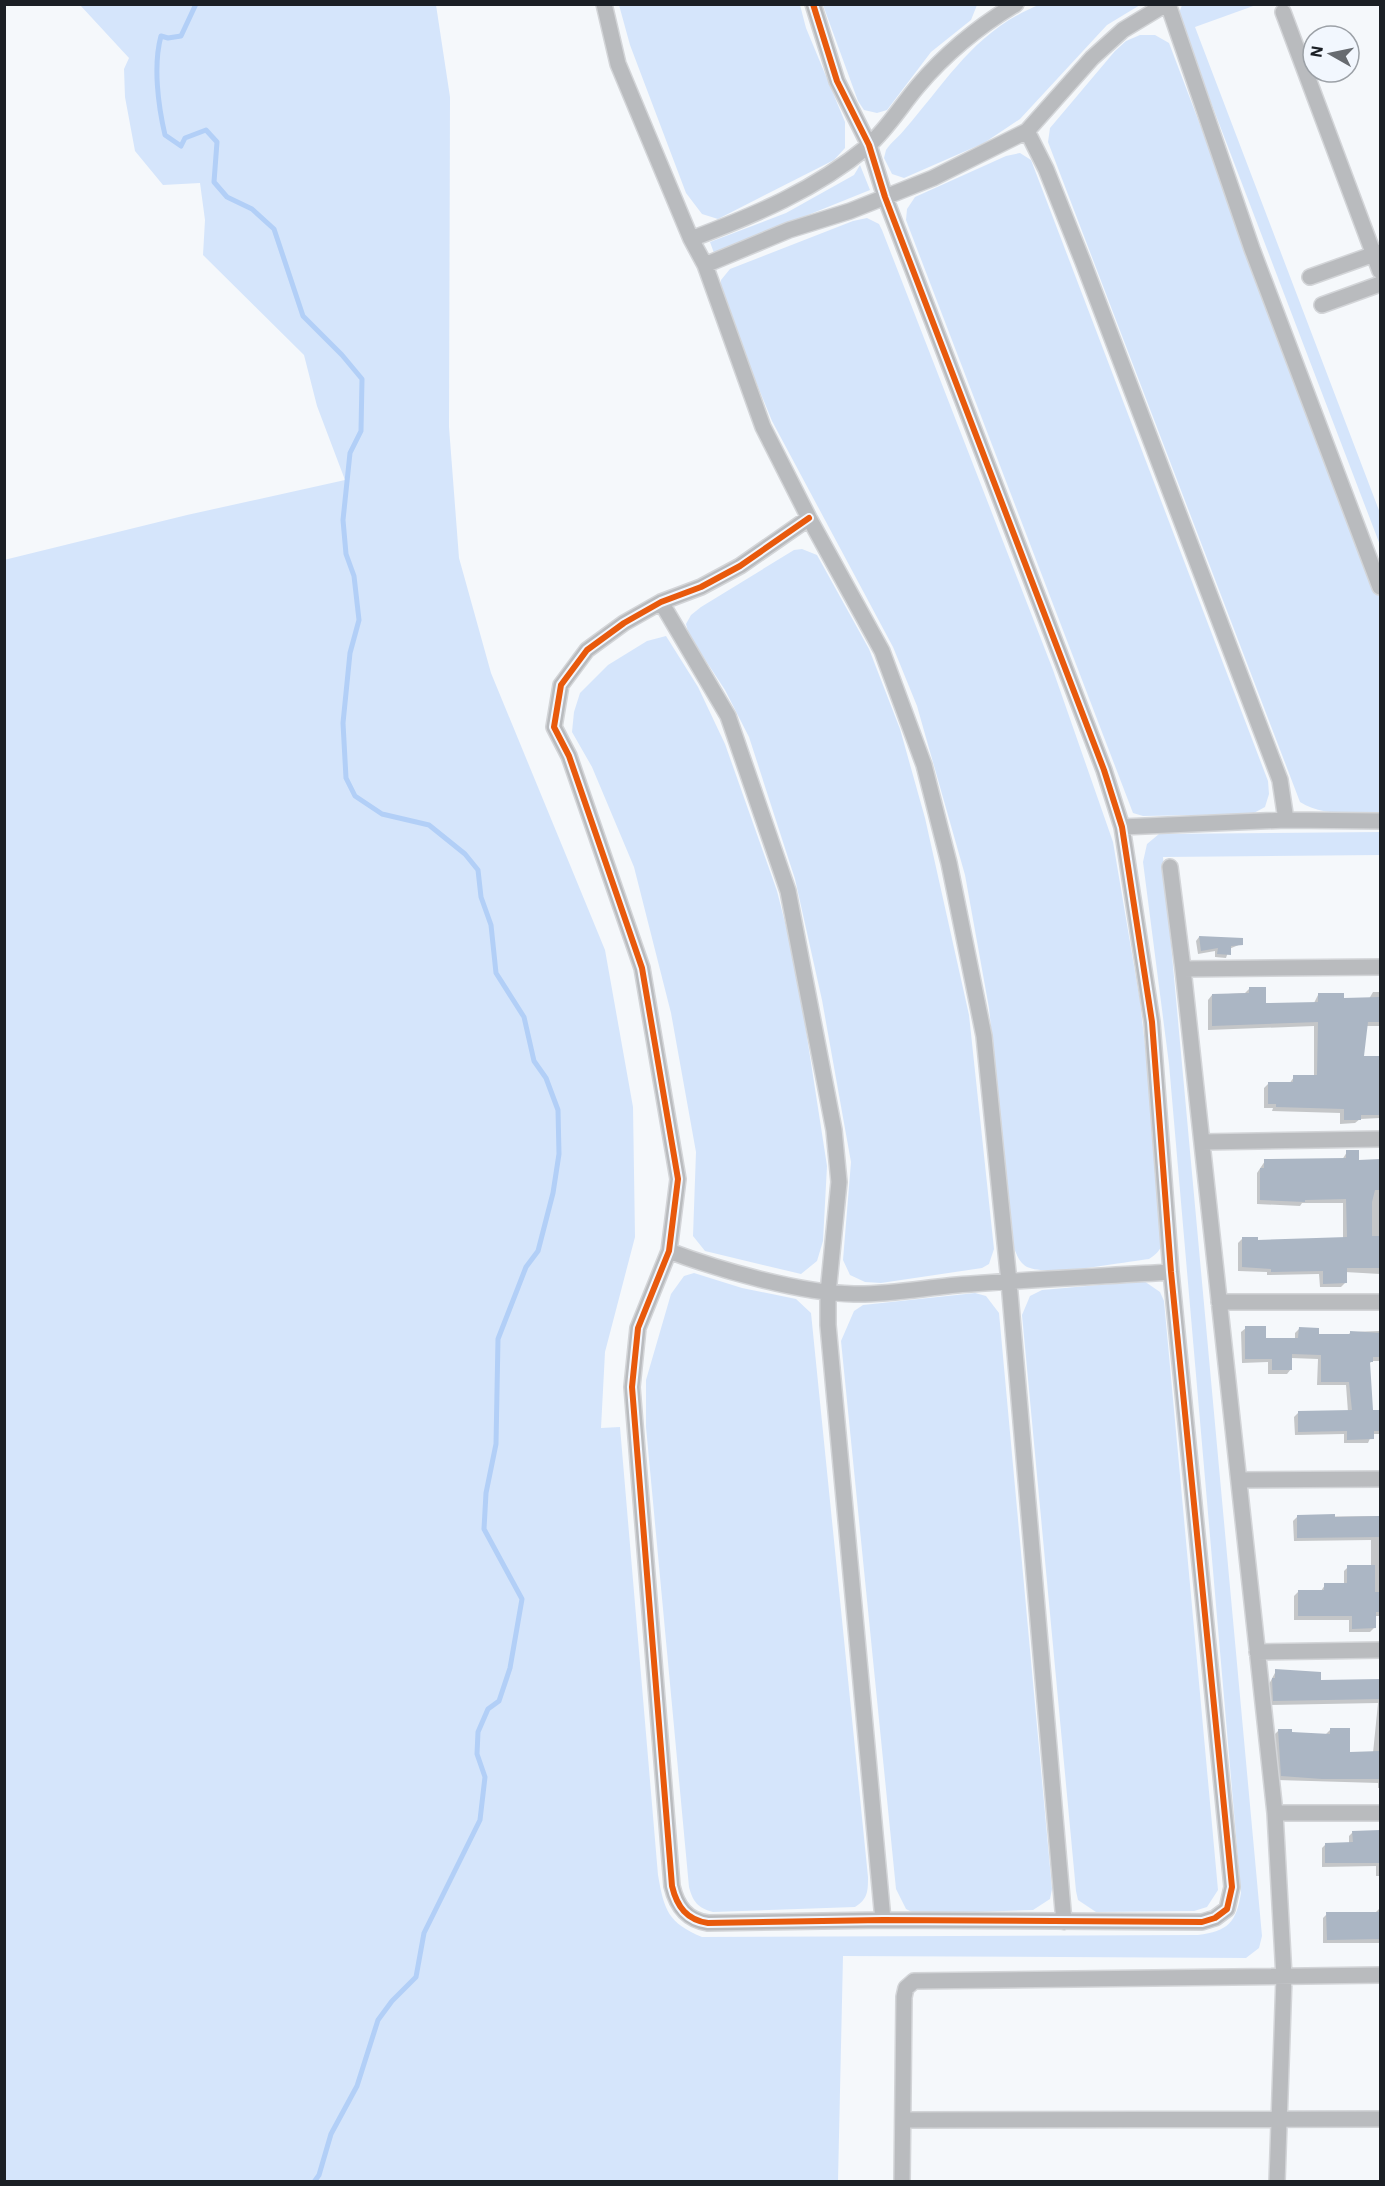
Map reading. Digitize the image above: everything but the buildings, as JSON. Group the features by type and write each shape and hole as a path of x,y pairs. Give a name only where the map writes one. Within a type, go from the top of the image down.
{"street":[{"path":"604,4 618,64 691,239 705,265 763,427 809,518 882,651 924,765 949,863 977,995 1009,1282 1064,1922"},
{"path":"809,518 740,566 701,586 661,602 624,623 587,650 561,685 554,727 569,756 642,968 678,1179 669,1251 638,1328 632,1387 672,1886 675,1900 694,1921 708,1923 883,1920 1202,1922 1215,1918 1227,1909 1232,1887 1171,1272 1152,1022 1122,827 1095,748 885,197 869,145 837,81 813,4"},
{"path":"691,239 759,213 829,175 869,145 890,124 917,87 944,57 994,10 1016,4"},
{"path":"705,265 789,230 885,197 985,155 1027,131 1092,58 1123,30 1167,4 1252,249 1380,587"},
{"path":"1283,12 1377,254 1380,271"},
{"path":"1027,131 1046,169 1083,262 1280,780 1286,820"},
{"path":"1310,277 1377,254"},
{"path":"1322,305 1380,284"},
{"path":"661,602 728,716 788,891 835,1140 839,1182 828,1293 829,1337 883,1920"},
{"path":"1122,827 1286,820 1380,821"},
{"path":"1170,867 1275,1813 1284,1977 1277,2181"},
{"path":"1183,969 1380,967"},
{"path":"1202,1142 1380,1138"},
{"path":"669,1251 705,1264 828,1293 856,1295 1009,1282 1171,1272"},
{"path":"1220,1302 1380,1302"},
{"path":"1239,1480 1380,1479"},
{"path":"1257,1652 1380,1650"},
{"path":"1275,1813 1380,1813"},
{"path":"902,2181 905,2120 904,1997 906,1988 914,1981 1380,1975"},
{"path":"905,2120 1380,2119"}],"shaded area":[{"path":"977,4 971,20 931,52 887,110 877,113 864,110 858,101 823,5"},
{"path":"1041,4 1140,5 1107,25 1020,119 984,143 904,178 892,174 884,158 886,150 964,58 998,28"},
{"path":"80,5 436,5 450,97 449,427 459,558 491,673 605,950 633,1107 635,1237 605,1352 601,1428 620,1427 658,1875 670,1914 691,1932 702,1937 1198,1935 1217,1931 1229,1924 1233,1918 1241,1893 1169,1064 1143,862 1147,844 1159,834 1380,832 1380,855 1163,857 1262,1936 1259,1948 1246,1958 843,1956 838,2181 5,2181 4,560 187,515 345,480 317,406 304,355 203,255 205,220 200,183 163,185 135,151 125,97 124,69 129,58"},
{"path":"619,5 800,5 806,28 845,122 845,148 834,160 718,219 702,214 686,193 630,45"},
{"path":"1182,5 1256,5 1195,27 1380,513 1380,545 1178,16"},
{"path":"1140,35 1155,35 1169,43 1380,599 1380,813 1329,812 1300,802 1048,142 1050,128 1115,51 1126,41"},
{"path":"1020,153 1031,160 1268,781 1269,794 1265,807 1252,814 1143,816 1133,813 906,220 907,209 915,197 1006,156"},
{"path":"860,165 870,190 714,253 710,242 786,213 854,175"},
{"path":"867,218 879,224 882,230 1053,670 1113,842 1140,1001 1165,1224 1162,1244 1158,1252 1149,1259 1069,1270 1038,1270 1027,1267 1016,1254 989,1008 965,875 917,706 893,647 772,421 720,294 721,280 730,269 853,221"},
{"path":"802,549 817,555 869,649 900,729 925,818 969,1015 994,1249 989,1264 982,1268 881,1283 865,1282 850,1275 843,1260 851,1162 822,1000 795,879 749,737 725,690 689,635 686,624 691,615 701,607 794,550"},
{"path":"666,636 698,687 725,744 777,891 796,966 827,1166 823,1241 817,1261 801,1274 705,1251 693,1236 696,1152 671,1013 634,867 592,767 572,732 574,712 580,693 608,665 647,641"},
{"path":"694,1273 742,1288 796,1299 811,1313 868,1877 868,1886 863,1901 855,1907 713,1912 697,1904 689,1887 646,1427 646,1380 671,1294 684,1276"},
{"path":"1144,1281 1160,1292 1164,1301 1218,1890 1207,1907 1194,1911 1096,1912 1078,1900 1076,1891 1022,1315 1030,1296 1042,1290"},
{"path":"975,1293 986,1296 999,1313 1052,1889 1050,1899 1033,1910 916,1914 906,1909 896,1889 841,1341 854,1311 863,1305"}],"waterway":[{"path":"196,4 181,36 168,38 161,36 157,59 157,85 165,135 181,146 185,138 206,130 217,142 214,182 227,197 252,209 274,229 303,316 342,355 362,379 361,431 350,453 343,520 346,554 354,576 359,620 350,653 343,723 346,778 355,796 382,814 429,825 465,854 478,870 481,897 491,925 496,973 524,1017 534,1061 546,1078 558,1110 559,1154 553,1193 538,1251 526,1267 498,1339 496,1444 486,1493 484,1529 522,1599 510,1668 499,1701 488,1709 478,1732 477,1754 485,1777 480,1820 424,1933 416,1977 392,2001 378,2020 357,2086 331,2134 319,2175 314,2182"}],"cycle path":[{"path":"809,518 740,566 701,587 661,602 624,623 587,650 561,685 554,727 569,756 642,968 678,1179 669,1251 638,1328 632,1387 672,1886 684,1911 694,1919 708,1923 883,1920 1202,1922 1215,1918 1227,1909 1232,1887 1171,1272 1152,1022 1122,827 1104,770 885,197 869,145 837,81 813,4"}]}
